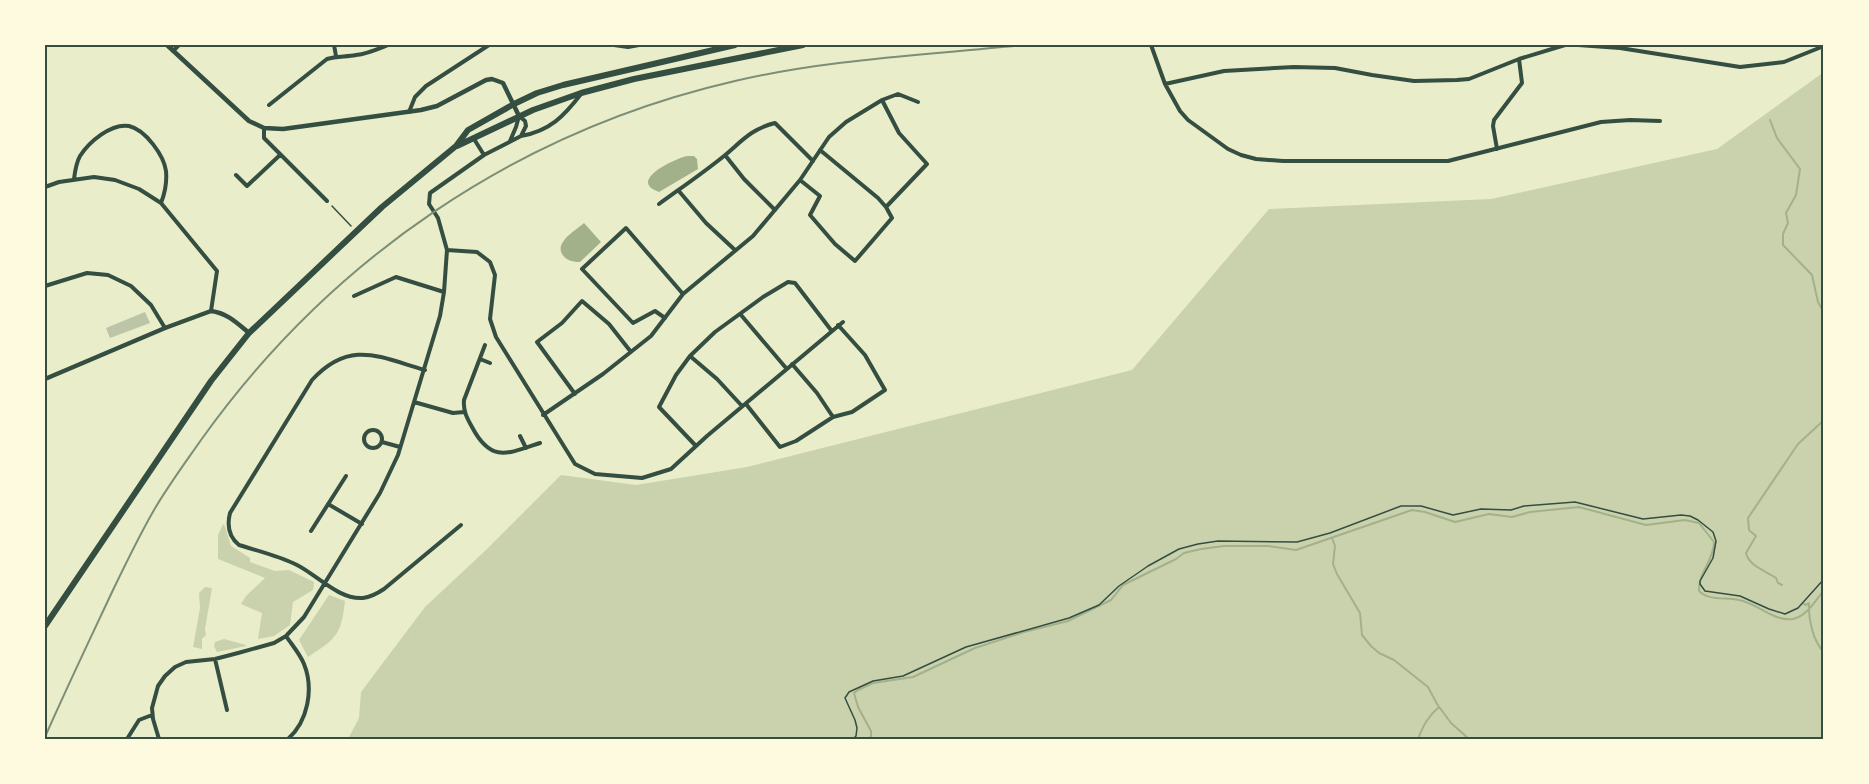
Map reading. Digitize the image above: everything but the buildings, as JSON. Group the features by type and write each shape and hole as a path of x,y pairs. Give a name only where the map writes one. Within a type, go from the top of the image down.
{"highway":[{"path":"45,626 211,381 249,333 382,207 456,146 468,130 514,104 562,85 735,45"},
{"path":"456,146 474,140 519,116 581,93 634,79 803,45"}],"street":[{"path":"166,45 249,121 264,128 283,129 409,113 437,106 492,79 503,83 519,116 525,121 526,126 521,136"},
{"path":"172,51 179,45"},
{"path":"334,45 336,56"},
{"path":"269,105 327,59 369,53 388,45"},
{"path":"409,113 415,97 426,86 489,45"},
{"path":"614,45 628,47 639,45"},
{"path":"1151,45 1165,84 1180,111 1197,127 1228,149 1256,159 1283,161 1448,160 1601,122 1630,120 1660,122"},
{"path":"1165,84 1224,71 1294,67 1335,68 1414,81 1468,79 1519,59 1565,45"},
{"path":"1578,45 1620,48 1740,68 1784,62 1824,46"},
{"path":"1497,148 1494,120 1522,83 1519,59"},
{"path":"159,739 152,715 154,698 158,686 170,671 186,662 216,659 274,643 285,636 304,617 326,584 380,493 400,447 425,370 444,292 447,250 438,218 430,207 429,197 434,190 484,155 521,136 547,127 563,117 581,93"},
{"path":"543,415 575,394 651,336 683,294 753,236 800,180 829,138 846,122 882,100 898,94 918,102"},
{"path":"882,100 898,133 927,164 886,207"},
{"path":"510,141 519,116"},
{"path":"659,204 759,127 775,123 813,160"},
{"path":"74,179 80,157 92,142 111,129 128,126 140,131 153,144 166,170 166,192 161,203"},
{"path":"264,128 264,138 327,201"},
{"path":"474,140 484,155"},
{"path":"800,180 820,196 810,215 835,244 855,261 892,218 878,198 820,150"},
{"path":"236,176 247,186 280,155"},
{"path":"725,155 744,179 775,210"},
{"path":"45,187 74,179 94,177 115,180 139,189 161,203 216,272 211,311"},
{"path":"678,190 706,223 735,250"},
{"path":"665,318 655,311 633,323 582,269 626,228 683,294"},
{"path":"447,250 477,252 490,262 495,275 490,319 496,337 575,464 595,474 642,478 671,469 786,368 843,322"},
{"path":"45,286 87,273 108,275 131,286 151,305 165,328"},
{"path":"354,296 396,277 444,292"},
{"path":"696,446 659,407 676,375 690,356 715,332 788,282 795,283 831,330"},
{"path":"575,394 537,342 562,323 582,302 609,324 631,352"},
{"path":"45,379 211,311 219,312 233,320 249,333"},
{"path":"741,315 786,368"},
{"path":"690,356 744,405 780,447 796,441 833,417 852,412 885,390 865,355 838,326"},
{"path":"485,345 464,400 464,412 480,442 492,451 512,452 540,443"},
{"path":"425,370 367,354 355,354 342,358 320,372 312,380 231,513 228,522 229,529 235,542 239,545 296,564 326,584 352,597 363,598 384,589 461,525"},
{"path":"480,359 490,363"},
{"path":"792,364 818,393 833,417"},
{"path":"414,402 453,413 464,412"},
{"path":"368,431 377,431 382,435 382,442 377,448 370,448 364,442 364,436 368,431"},
{"path":"520,436 526,448"},
{"path":"382,442 400,447"},
{"path":"311,531 346,476"},
{"path":"328,504 362,524"},
{"path":"285,636 304,665 309,686 306,708 298,726 288,739"},
{"path":"216,659 228,710"},
{"path":"127,739 139,720 152,715"}],"path":[{"path":"327,201 356,231"},
{"path":"852,739 856,736 857,728 845,698 849,692 873,681 903,676 966,647 1069,618 1099,605 1119,586 1148,566 1179,549 1218,541 1297,542 1330,533 1401,506 1420,506 1453,515 1481,509 1511,510 1575,502 1643,519 1690,516 1713,532 1716,541 1713,558 1700,581 1704,591 1740,596 1785,614 1798,608 1824,579"}],"shaded area":[{"path":"1824,72 1824,739 348,739 359,718 361,692 425,607 561,475 636,485 747,467 1132,370 1269,209 1491,199 1717,149"},
{"path":"687,156 694,156 697,159 698,169 659,192 650,187 648,182 656,171"},
{"path":"584,223 601,242 580,262 570,261 562,254 561,245"},
{"path":"223,524 231,546 250,558 250,562 275,571 289,570 314,582 313,590 293,602 290,625 274,636 258,639 262,613 241,604 265,578 218,559 218,535"},
{"path":"205,587 212,588 202,649 193,647 200,608 199,593"},
{"path":"329,595 345,601 342,621 336,635 308,657 299,640"},
{"path":"224,639 246,646 217,652 215,642"}],"waterway":[{"path":"1770,120 1777,138 1800,169 1796,195 1786,213 1788,223 1783,234 1783,245 1812,275 1818,302 1824,313"},
{"path":"1782,585 1748,558 1746,553 1756,536 1749,530 1748,518 1798,444 1824,420"},
{"path":"869,739 871,731 858,707 854,693 873,683 913,677 975,648 1068,621 1111,600 1123,585 1184,553 1224,546 1268,546 1296,550 1412,510 1455,522 1489,514 1512,517 1530,512 1579,507 1646,525 1685,520 1699,523 1714,542 1712,555 1699,584 1699,591 1703,594 1746,602 1779,618 1793,619 1806,612 1824,590"},
{"path":"1332,538 1335,546 1333,564 1360,613 1362,635 1379,653 1394,660 1428,687 1451,723 1469,739"},
{"path":"1804,604 1809,603 1812,629 1824,652"},
{"path":"1418,739 1426,722 1439,707"}],"railway":[{"path":"45,737 138,540 165,492 201,440 252,375 308,315 369,260 435,211 504,169 578,133 655,103 735,81 806,68 878,58 1023,45"}]}
